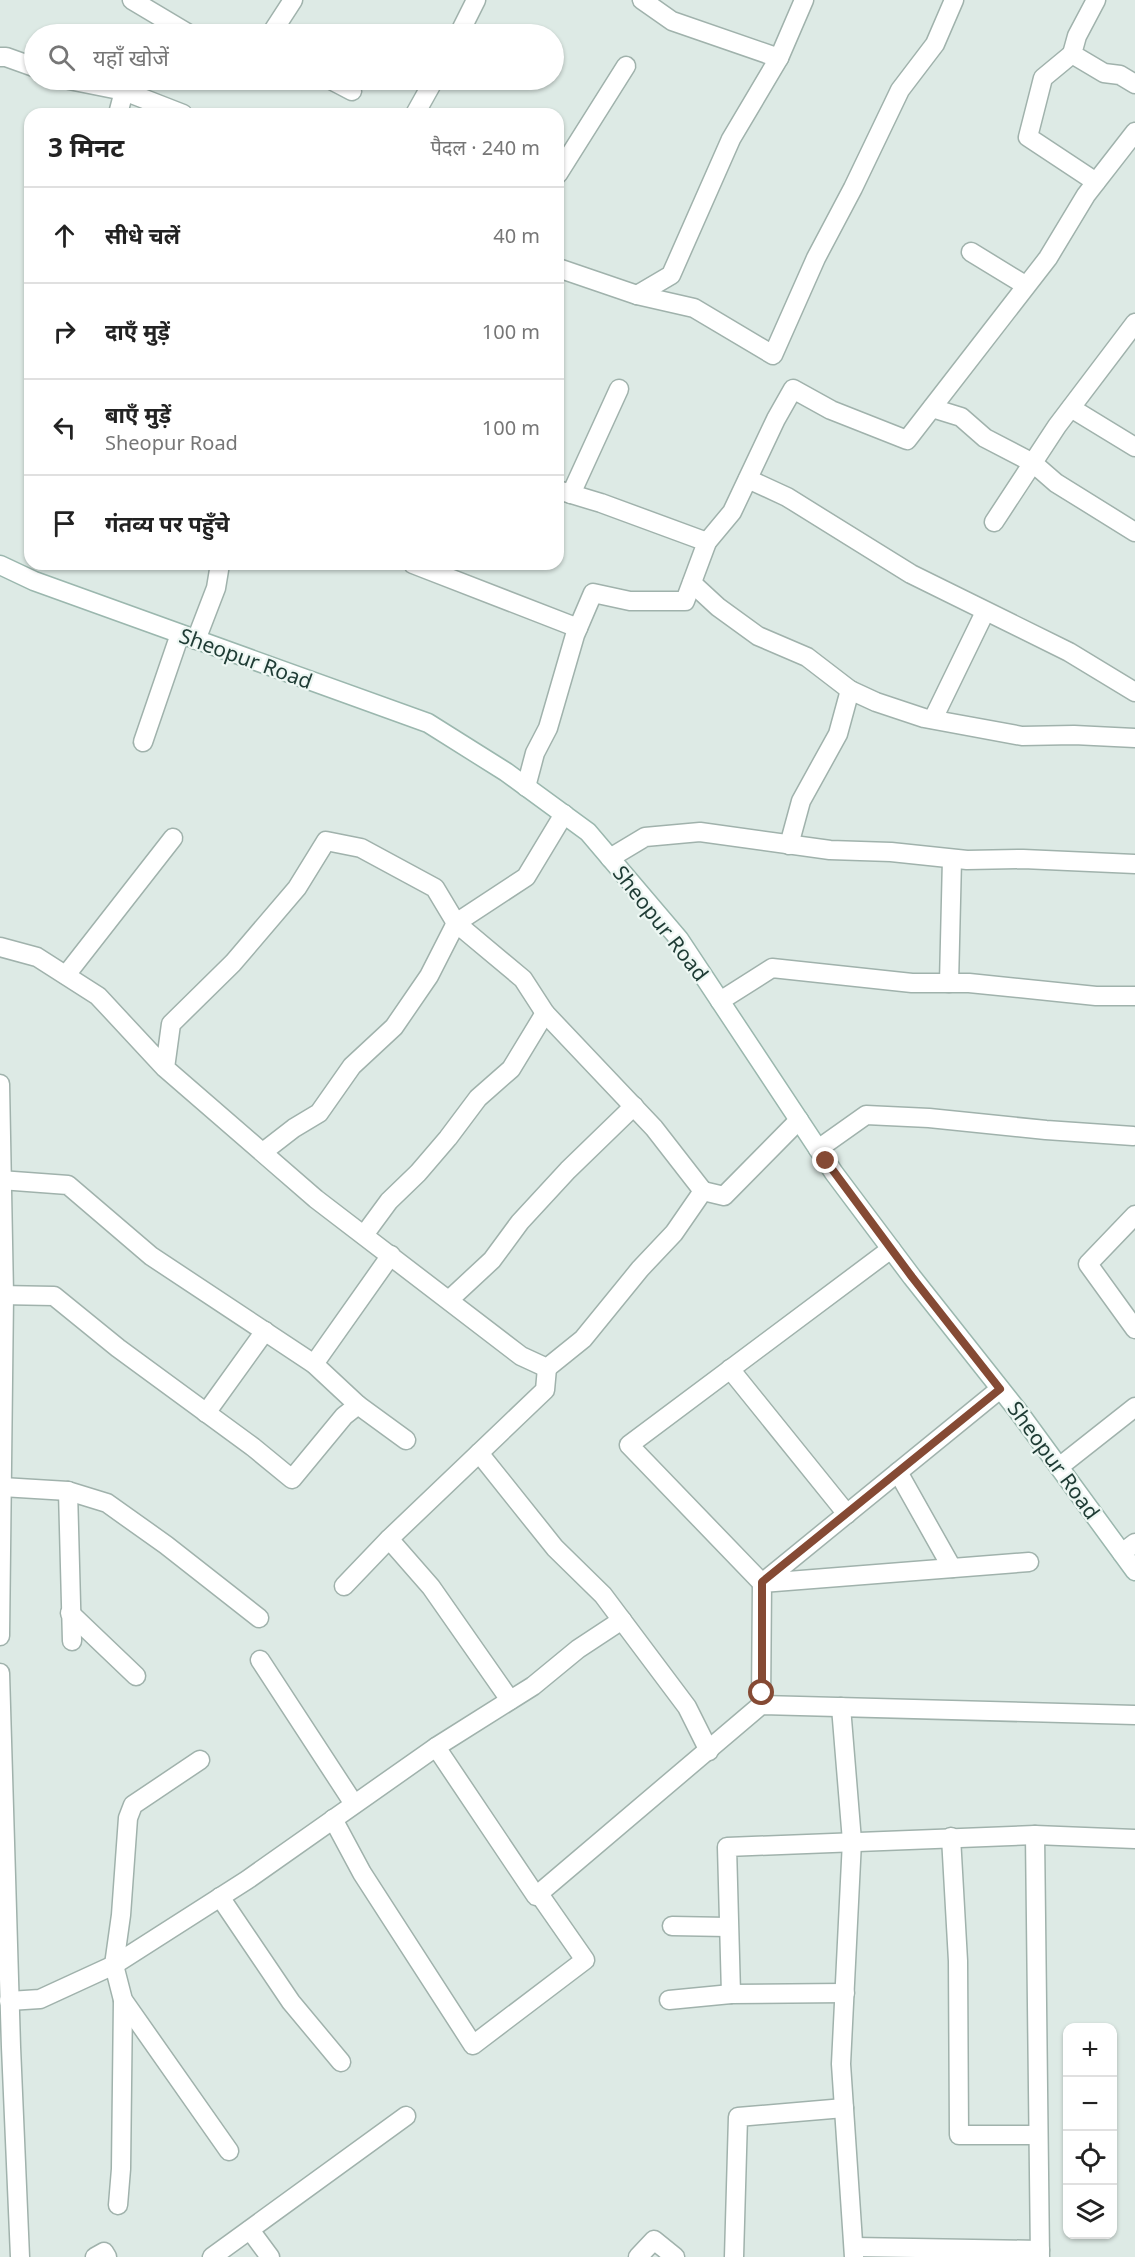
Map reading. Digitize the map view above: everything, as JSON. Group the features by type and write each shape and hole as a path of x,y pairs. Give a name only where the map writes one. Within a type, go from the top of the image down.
{"street":[{"path":"132,0 172,24"},
{"path":"277,24 293,0"},
{"path":"464,24 476,0"},
{"path":"642,0 672,21 779,58"},
{"path":"637,295 671,275 731,139 779,58 804,0"},
{"path":"564,270 637,295 694,308 774,354 816,258 900,90 935,44 954,0"},
{"path":"1096,0 1077,36 1072,54 1043,78 1028,137 1096,183"},
{"path":"1072,54 1104,74 1120,75 1135,84"},
{"path":"0,57 24,63"},
{"path":"564,164 626,66"},
{"path":"119,90 168,108"},
{"path":"418,108 428,90"},
{"path":"120,108 124,91"},
{"path":"526,787 535,753 548,728 578,628 593,593 630,601 685,601 707,542 732,512 776,419 793,389 831,410 907,440 1048,258 1086,195 1135,132"},
{"path":"970,252 1025,285"},
{"path":"994,522 1071,408 1131,334"},
{"path":"619,388 565,492 656,522 707,542"},
{"path":"932,408 961,417 985,438 1033,463 1056,483 1135,532"},
{"path":"1071,408 1135,447"},
{"path":"748,479 787,497 911,574 1069,652 1135,692"},
{"name":"Sheopur Road","path":"0,565 34,581 428,723 526,787 588,832 679,939 818,1149 891,1249 1059,1467 1128,1548 1135,1571"},
{"path":"143,742 188,637 216,588 219,570"},
{"path":"428,570 578,628"},
{"path":"692,583 718,607 758,636 807,657 850,690 876,702 933,719 1022,736 1074,735 1135,738"},
{"path":"933,719 985,612"},
{"path":"789,845 801,801 838,734 850,690"},
{"path":"263,1152 294,1128 319,1113 352,1066 394,1027 429,976 456,923 526,877 564,814"},
{"path":"610,858 645,837 700,832 830,850 891,852 952,859 1023,859 1135,864"},
{"path":"66,975 173,838"},
{"path":"165,1068 171,1024 233,963 290,897 326,841 362,848 435,888 456,923 523,979 546,1013 654,1128 704,1191 724,1196 799,1120"},
{"path":"949,983 952,859"},
{"path":"0,947 37,957 98,996 165,1068 316,1199 521,1356 547,1368"},
{"path":"720,1001 772,968 900,982 990,985 1096,996 1135,996"},
{"path":"363,1235 389,1201 418,1173 440,1147 478,1098 511,1069 546,1013"},
{"path":"0,1084 2,1295 0,1636"},
{"path":"448,1300 492,1260 520,1222 568,1170 634,1106"},
{"path":"818,1149 866,1114 1133,1136"},
{"path":"1,1180 68,1185 151,1256 314,1364 358,1405 405,1440"},
{"path":"344,1587 389,1539 545,1390 547,1368 583,1339 640,1269 674,1233 704,1191"},
{"path":"1135,1215 1088,1264 1135,1329"},
{"path":"761,1705 762,1582 629,1445 891,1249"},
{"path":"314,1364 391,1255"},
{"path":"2,1295 54,1296 118,1348 292,1479 344,1416 358,1405"},
{"path":"206,1413 265,1332"},
{"path":"730,1369 847,1514"},
{"path":"762,1582 1000,1389"},
{"path":"1059,1467 1135,1407"},
{"path":"479,1453 555,1548 603,1595 687,1707 709,1751"},
{"path":"898,1472 952,1568"},
{"path":"2,1487 68,1491 107,1503 259,1618"},
{"path":"68,1491 72,1641"},
{"path":"389,1539 431,1587 510,1700"},
{"path":"762,1582 1029,1562"},
{"path":"70,1613 136,1676"},
{"path":"9,2001 40,1999 114,1965 220,1897 436,1747 533,1686 578,1649 622,1620"},
{"path":"260,1660 354,1804"},
{"path":"0,1673 9,2001 20,2257"},
{"path":"436,1747 536,1896 761,1705 1135,1715"},
{"path":"841,1707 852,1841 842,2064 854,2252 1040,2253 1035,1835"},
{"path":"118,2205 121,2169 123,2000 114,1965 121,1915 128,1818 133,1805 200,1760"},
{"path":"333,1819 362,1873 473,2045 585,1960 539,1894"},
{"path":"731,1994 727,1847 1035,1835 1135,1839"},
{"path":"951,1837 958,1961 959,2135 1037,2135"},
{"path":"220,1897 291,2002 341,2062"},
{"path":"672,1926 728,1927"},
{"path":"669,2000 731,1994 844,1993"},
{"path":"123,2000 229,2151"},
{"path":"734,2257 738,2117 844,2108"},
{"path":"212,2257 406,2116"},
{"path":"250,2230 270,2257"},
{"path":"638,2257 654,2240 675,2257"},
{"path":"95,2257 104,2252 107,2257"}],"route":[{"path":"762,1693 762,1582 1000,1389 912,1277 826,1161"}]}
